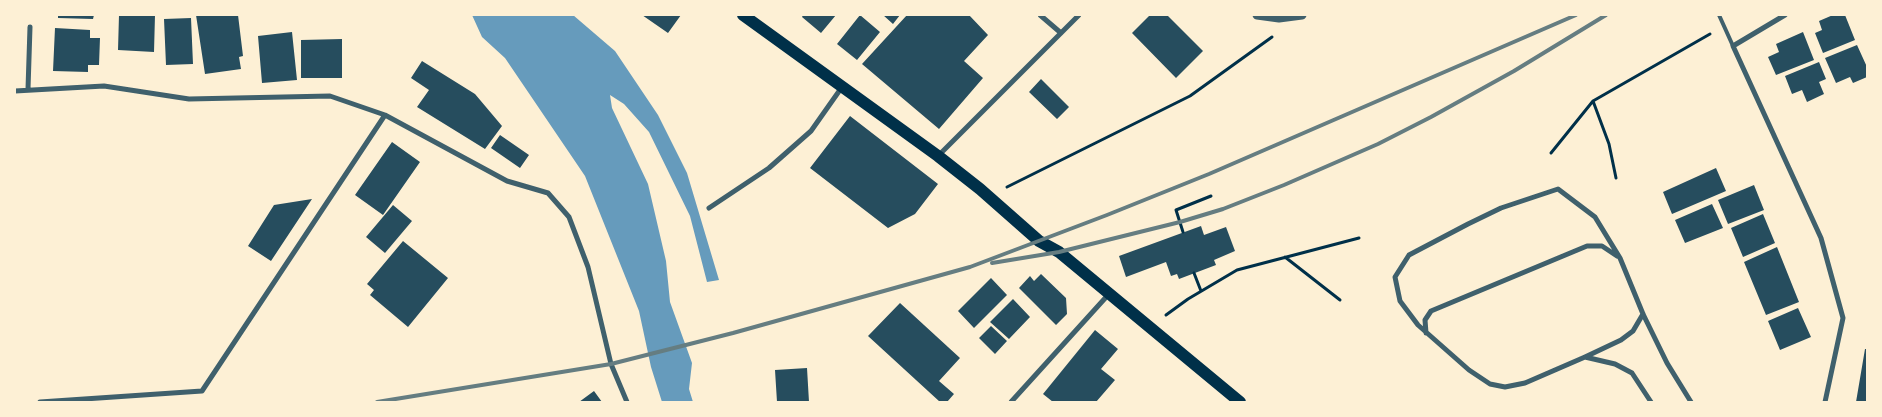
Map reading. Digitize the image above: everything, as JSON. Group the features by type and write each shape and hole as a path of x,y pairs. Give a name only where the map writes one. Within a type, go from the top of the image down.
{"main road":[{"path":"743,15 938,156 1240,402"}],"street":[{"path":"1040,15 1061,33"},
{"path":"938,156 1079,15"},
{"path":"1257,15 1279,18 1302,15"},
{"path":"1785,15 1733,46 1821,238 1843,318 1825,402"},
{"path":"28,89 30,27"},
{"path":"15,90 104,86 189,99 330,96 385,115 507,181 548,193 569,216 588,267 611,364 627,402"},
{"path":"709,208 769,168 811,132 842,87"},
{"path":"40,402 202,391 385,115"},
{"path":"1643,314 1633,331 1621,340 1525,383 1505,387 1490,384 1480,379 1426,334 1400,302 1396,277 1409,256 1501,208 1558,189 1596,217 1620,258 1643,314 1667,363 1691,402"},
{"path":"1426,334 1425,320 1431,311 1587,246 1602,246 1620,258"},
{"path":"1011,402 1108,295"},
{"path":"1586,357 1615,364 1632,373 1651,402"}],"lane":[{"path":"1719,15 1733,46"}],"path":[{"path":"1551,153 1593,101 1724,26"},
{"path":"989,196 1190,96 1272,37"},
{"path":"1593,101 1609,144 1616,178"},
{"path":"1184,232 1176,210 1211,196"},
{"path":"1166,316 1200,291 1237,270 1359,238"},
{"path":"1285,257 1340,300"},
{"path":"1194,273 1200,291"}],"water":[{"path":"472,15 573,15 615,51 658,115 687,173 719,280 707,282 690,216 649,132 624,104 610,95 612,108 648,184 666,261 670,302 692,363 689,389 693,402 662,402 651,367 639,311 585,176 505,58 482,37"}],"building":[{"path":"58,15 94,15 93,19 58,18"},
{"path":"119,15 155,15 154,52 118,50"},
{"path":"196,15 238,15 243,56 239,57 241,69 205,74"},
{"path":"642,15 681,15 668,33"},
{"path":"803,15 836,15 821,33 802,17"},
{"path":"860,15 880,32 857,60 837,44"},
{"path":"883,15 900,15 893,24"},
{"path":"907,15 969,15 988,35 964,61 983,78 939,129 862,64"},
{"path":"1150,15 1167,15 1203,51 1176,78 1132,33"},
{"path":"1833,15 1845,15 1855,40 1823,53 1815,33 1822,30 1819,21"},
{"path":"191,18 193,64 166,65 164,19"},
{"path":"55,28 90,30 90,38 100,38 99,65 88,65 88,72 53,71"},
{"path":"292,32 297,80 262,83 258,36"},
{"path":"1803,32 1814,60 1776,75 1768,57 1779,52 1776,44"},
{"path":"342,39 342,78 301,78 301,40"},
{"path":"1857,45 1867,67 1867,77 1853,83 1850,77 1836,83 1825,58"},
{"path":"422,61 475,94 502,126 485,149 417,107 429,90 411,78"},
{"path":"1819,62 1826,79 1819,82 1824,94 1807,102 1802,90 1792,94 1785,76"},
{"path":"1041,79 1069,107 1057,119 1029,92"},
{"path":"850,116 938,184 915,214 888,228 810,168"},
{"path":"500,135 529,155 520,168 491,148"},
{"path":"392,142 420,162 383,215 355,195"},
{"path":"1716,168 1726,191 1672,214 1663,192"},
{"path":"1754,185 1764,210 1728,224 1718,200"},
{"path":"312,199 271,261 248,246 274,205"},
{"path":"1712,204 1723,228 1685,243 1675,220"},
{"path":"393,205 412,221 385,253 366,237"},
{"path":"1763,214 1775,243 1743,257 1731,228"},
{"path":"1201,226 1204,235 1226,227 1235,251 1214,260 1216,265 1179,279 1177,274 1171,276 1166,262 1126,277 1119,256"},
{"path":"403,241 448,278 408,327 370,295 374,290 367,284"},
{"path":"1777,247 1799,302 1766,315 1744,262"},
{"path":"1041,274 1066,298 1067,314 1056,325 1019,288 1030,276 1034,281"},
{"path":"991,278 1007,295 974,328 958,311"},
{"path":"1013,299 1030,317 1009,339 990,322"},
{"path":"900,303 960,358 939,381 954,394 947,402 940,402 868,336"},
{"path":"1798,308 1811,337 1780,350 1768,321"},
{"path":"991,326 1007,341 995,354 979,338"},
{"path":"1095,330 1118,349 1101,369 1115,380 1096,402 1053,402 1043,394"},
{"path":"1865,349 1867,349 1867,402 1856,402"},
{"path":"807,368 809,402 777,402 775,370"},
{"path":"594,391 602,402 579,402"}],"railway":[{"path":"377,402 611,364 733,333 970,267 1209,174 1576,15"},
{"path":"992,263 1059,252 1180,222 1223,209 1284,185 1378,144 1431,117 1514,71 1606,15"}]}
